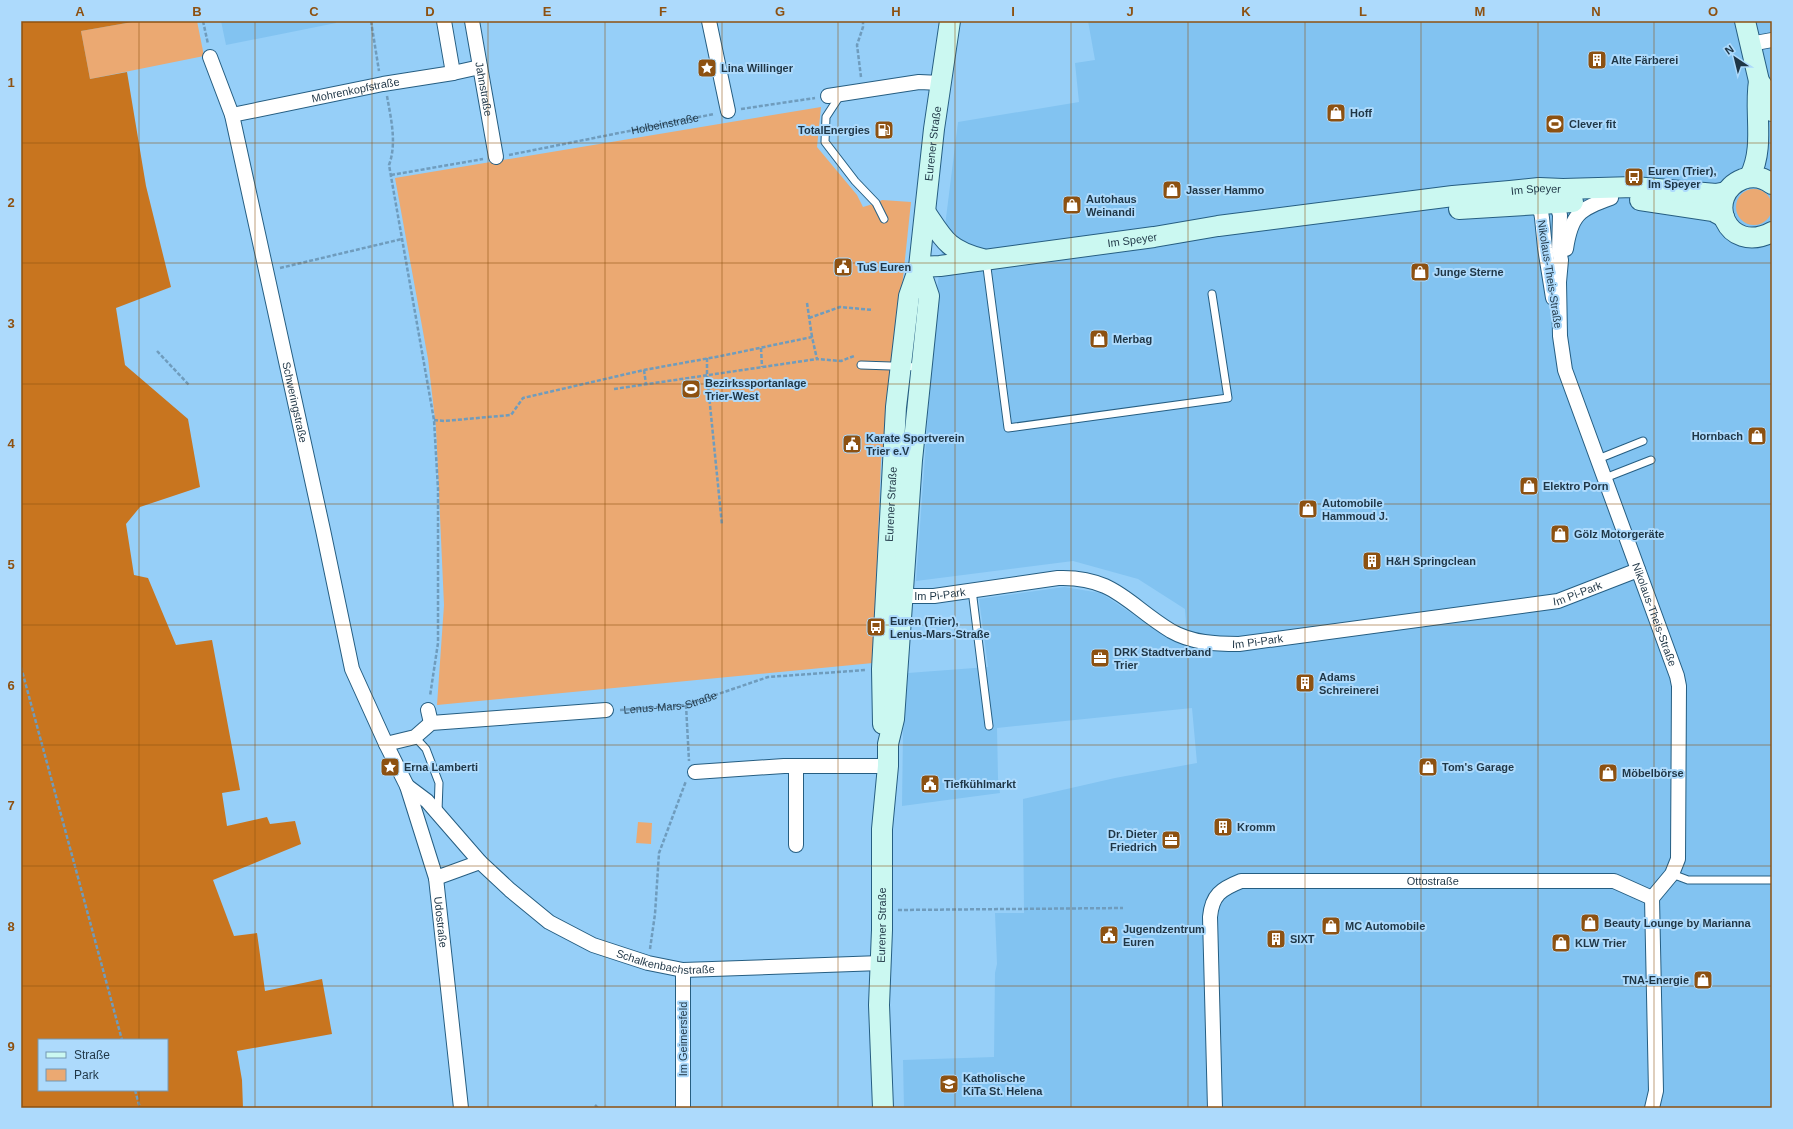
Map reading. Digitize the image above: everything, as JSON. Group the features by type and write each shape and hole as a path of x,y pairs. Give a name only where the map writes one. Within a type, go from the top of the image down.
{"street":[{"path":"444,21 453,73"},
{"name":"Jahnstraße","path":"472,21 496,157"},
{"path":"709,21 728,111"},
{"name":"Eurener Straße","path":"903,460 894,439 901,367 909,296 919,267 950,21"},
{"path":"1745,21 1759,81 1767,93 1772,111"},
{"path":"1750,44 1772,40"},
{"name":"Schweringstraße","path":"210,57 232,115 352,669 386,744"},
{"name":"Mohrenkopfstraße","path":"232,115 382,84 453,73 480,67"},
{"path":"1750,176 1754,168 1758,150 1757,94 1759,81"},
{"path":"835,95 863,92 918,82 941,83"},
{"path":"1772,184 1762,178 1750,176 1736,182 1726,192 1722,206 1724,217 1730,228 1744,237 1758,238 1772,232"},
{"name":"Im Speyer","path":"919,267 986,260 1154,237 1218,226 1453,196 1539,188 1549,200"},
{"name":"Im Speyer","path":"1549,200 1634,188 1716,194 1726,192"},
{"name":"Im Speyer","path":"1549,200 1611,198 1650,201 1672,206 1713,211 1724,217"},
{"name":"Nikolaus-Theis-Straße","path":"1561,260 1565,252 1570,230 1575,219 1589,206 1611,198"},
{"name":"Nikolaus-Theis-Straße","path":"1549,200 1560,215 1560,336"},
{"name":"Nikolaus-Theis-Straße","path":"1549,200 1549,279 1565,370 1677,676 1679,686 1678,859 1672,874 1652,898"},
{"path":"926,213 943,238 958,251 986,260"},
{"name":"Eurener Straße","path":"883,1108 879,1005 882,910 882,829 888,766 888,744 894,718 895,596 903,460 922,367 929,296 919,267"},
{"name":"Im Pi-Park","path":"895,596 934,596 1073,577 1106,585 1172,631 1195,641 1239,644 1558,601 1638,570"},
{"name":"Eurener Straße","path":"888,744 882,718 882,669 895,596"},
{"path":"386,744 415,738 430,717 606,710"},
{"name":"Udostraße","path":"386,744 408,786 436,878 461,1108"},
{"path":"690,772 796,766 888,766"},
{"path":"796,766 796,845"},
{"name":"Schalkenbachstraße","path":"408,786 427,801 480,862 510,890 549,922 593,945 648,963 683,970 881,963"},
{"path":"436,878 480,862"},
{"name":"Ottostraße","path":"1215,1108 1210,917 1211,908 1216,896 1227,887 1241,881 1614,881 1652,898"},
{"path":"1652,898 1656,1091 1652,1108"},
{"name":"Im Geimersfeld","path":"683,970 683,1108"}],"lane":[{"path":"835,95 826,118 825,142 855,181 876,203 884,219"},
{"path":"986,260 1008,428 1228,398 1212,294"},
{"path":"861,365 922,367"},
{"path":"1598,459 1642,441"},
{"path":"1605,478 1651,460"},
{"path":"972,590 989,726"},
{"path":"415,738 426,749 439,783 438,813"},
{"path":"1672,874 1688,880 1772,880"}],"path":[{"path":"203,21 210,57"},
{"path":"372,21 378,70 387,97 393,135 392,156 389,165 434,420 438,489 438,643 430,717"},
{"path":"863,21 863,27 857,46 863,92"},
{"name":"Holbeinstraße","path":"391,175 496,157 728,111 835,95"},
{"path":"265,272 402,239"},
{"path":"807,303 817,359"},
{"path":"809,318 840,308 873,310"},
{"path":"434,420 444,421 511,415 523,398 644,370 812,337"},
{"path":"761,348 762,367"},
{"path":"157,351 189,385"},
{"path":"614,389 817,359 841,361 854,355"},
{"path":"707,358 707,375 722,525"},
{"path":"644,370 646,384"},
{"path":"21,667 122,1039"},
{"name":"Lenus-Mars-Straße","path":"606,710 686,705 768,677 882,669"},
{"path":"648,963 655,914 659,853 690,772 686,705"},
{"path":"882,910 1123,908"},
{"path":"135,1091 140,1108"}],"shaded area":[{"path":"21,21 138,21 81,31 90,79 127,72 146,186 171,287 116,308 125,365 188,419 200,487 140,507 126,524 134,575 148,578 176,645 212,640 240,790 222,793 227,826 267,817 270,824 295,821 301,844 213,880 234,936 257,933 265,991 322,979 332,1034 237,1051 242,1080 243,1108 21,1108"},
{"path":"221,21 336,21 336,23 226,45"},
{"path":"1088,21 1772,21 1772,1108 904,1108 903,1060 994,1057 995,973 997,964 995,913 1024,913 1023,799 1115,778 1197,763 1192,708 997,728 998,778 1000,793 902,806 903,732 908,673 988,667 979,599 1064,587 1101,593 1146,623 1188,647 1185,609 1138,579 1073,561 916,581 937,290 958,122 1079,102 1075,63 1095,60"}],"green space":[{"path":"138,21 197,21 204,56 90,79 81,31"},
{"name":"Bezirkssportanlage Trier-West","path":"821,107 817,147 857,195 863,207 882,200 911,202 888,420 881,460 873,663 437,705 444,605 436,428 428,359 395,178"},
{"path":"1758,189 1767,194 1771,200 1771,214 1767,220 1758,225 1750,225 1741,220 1737,214 1736,203 1741,194 1747,190"},
{"path":"638,822 652,823 651,844 636,843"}],"place":[{"name":"Alte Färberei","path":"1597,60"},
{"name":"Lina Willinger","path":"707,68"},
{"name":"Hoff","path":"1336,113"},
{"name":"Clever fit","path":"1555,124"},
{"name":"TotalEnergies","path":"884,130"},
{"name":"Euren (Trier), Im Speyer","path":"1634,177"},
{"name":"Jasser Hammo","path":"1172,190"},
{"name":"Autohaus Weinandi","path":"1072,205"},
{"name":"TuS Euren","path":"843,267"},
{"name":"Junge Sterne","path":"1420,272"},
{"name":"Merbag","path":"1099,339"},
{"name":"Bezirkssportanlage Trier-West","path":"691,389"},
{"name":"Hornbach","path":"1757,436"},
{"name":"Karate Sportverein Trier e.V","path":"852,444"},
{"name":"Elektro Porn","path":"1529,486"},
{"name":"Automobile Hammoud J.","path":"1308,509"},
{"name":"Gölz Motorgeräte","path":"1560,534"},
{"name":"H&H Springclean","path":"1372,561"},
{"name":"Euren (Trier), Lenus-Mars-Straße","path":"876,627"},
{"name":"DRK Stadtverband Trier","path":"1100,658"},
{"name":"Adams Schreinerei","path":"1305,683"},
{"name":"Erna Lamberti","path":"390,767"},
{"name":"Tom's Garage","path":"1428,767"},
{"name":"Möbelbörse","path":"1608,773"},
{"name":"Tiefkühlmarkt","path":"930,784"},
{"name":"Kromm","path":"1223,827"},
{"name":"Dr. Dieter Friedrich","path":"1171,840"},
{"name":"Beauty Lounge by Marianna","path":"1590,923"},
{"name":"MC Automobile","path":"1331,926"},
{"name":"Jugendzentrum Euren","path":"1109,935"},
{"name":"SIXT","path":"1276,939"},
{"name":"KLW Trier","path":"1561,943"},
{"name":"TNA-Energie","path":"1703,980"},
{"name":"Katholische KiTa St. Helena","path":"949,1084"}]}
